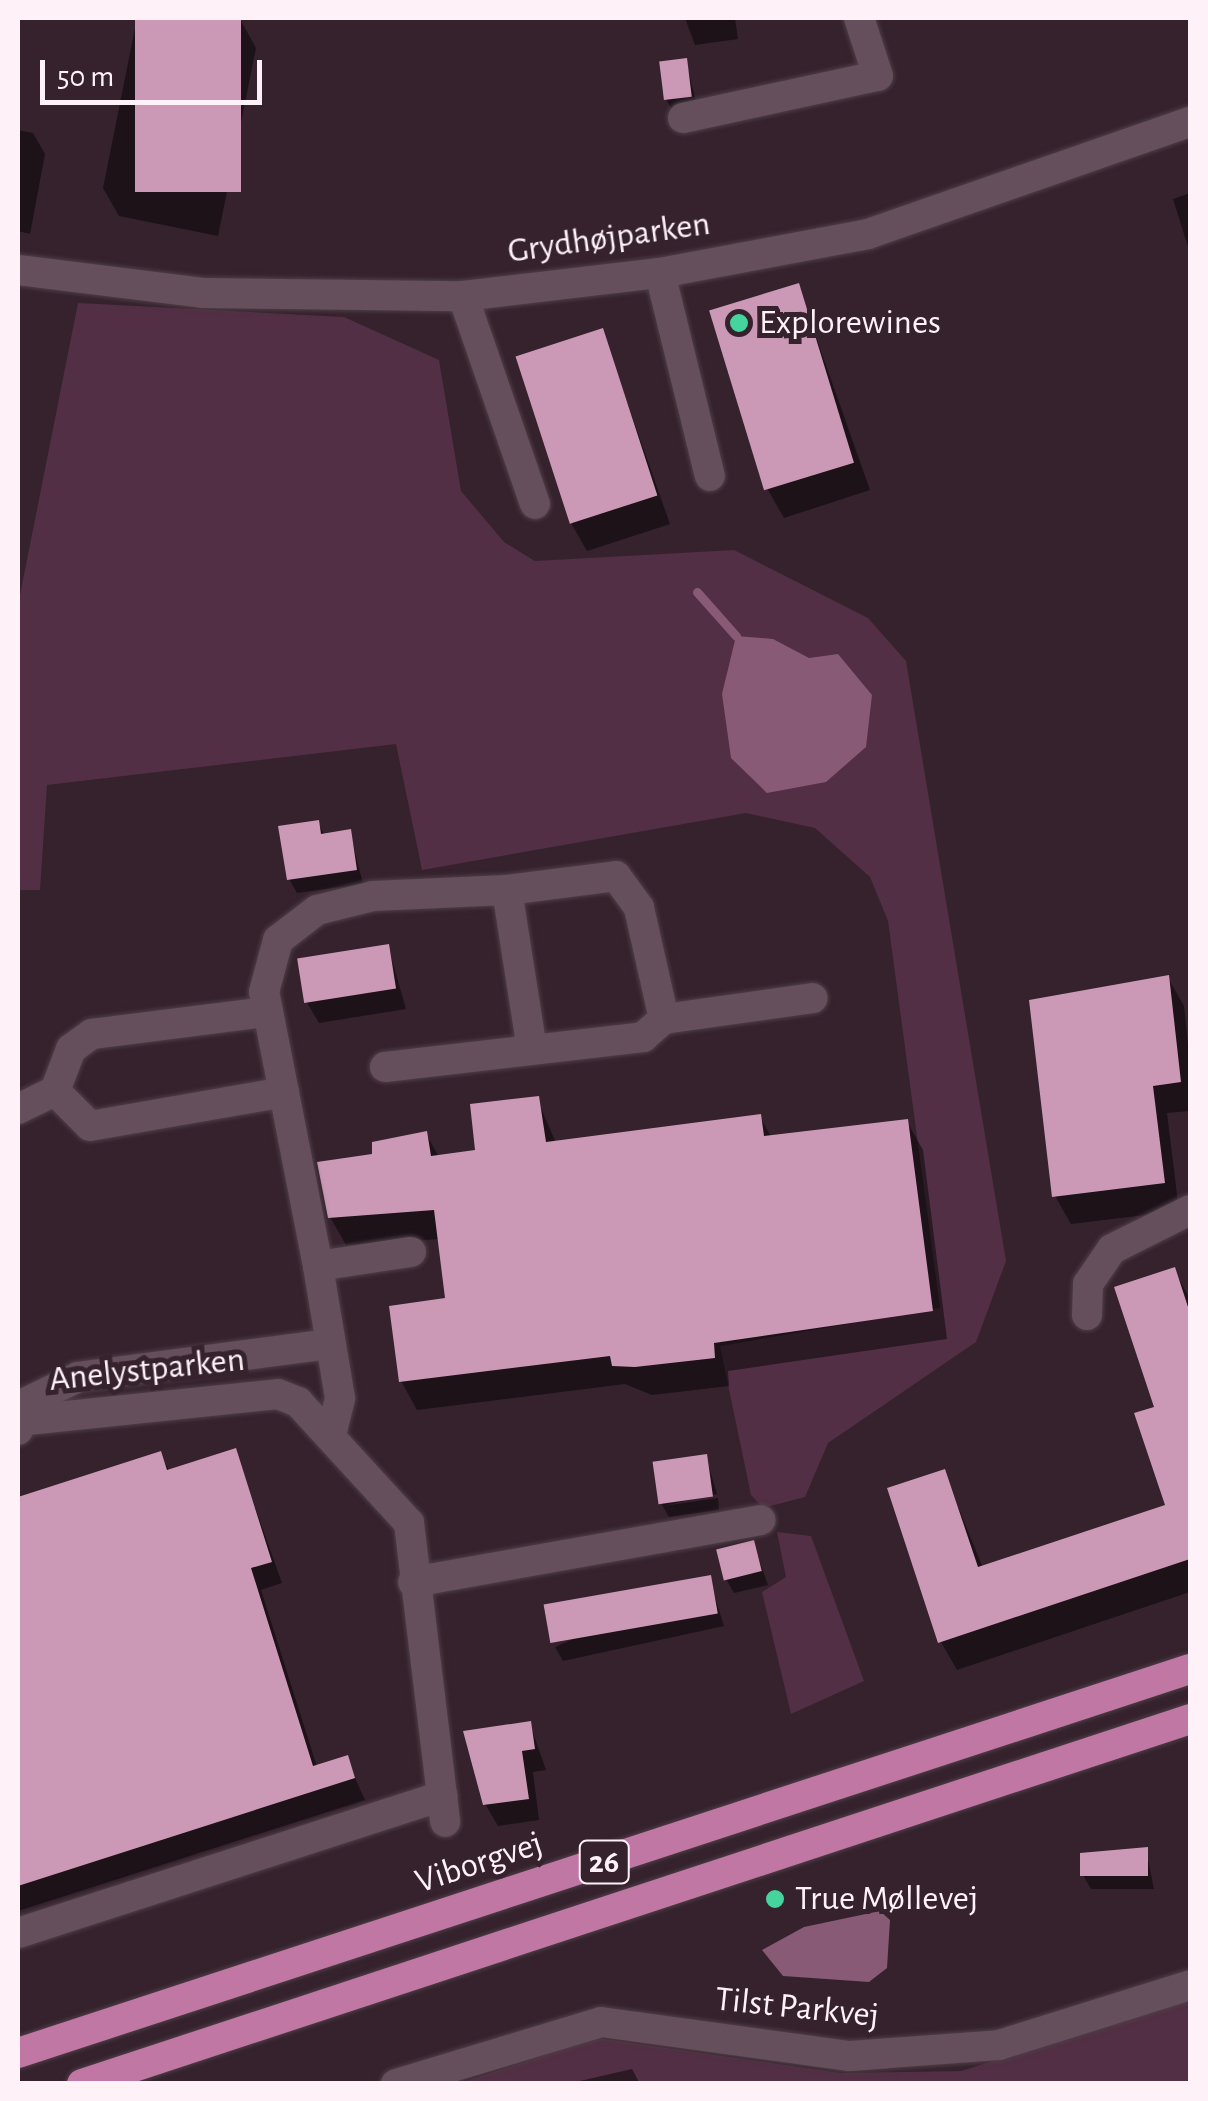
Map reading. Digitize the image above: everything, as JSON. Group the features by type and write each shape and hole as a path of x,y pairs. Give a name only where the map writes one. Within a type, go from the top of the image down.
{"main road":[{"name":"Viborgvej","path":"18,2053 1190,1669"},
{"name":"26","path":"82,2084 1190,1719"}],"street":[{"path":"682,118 878,76 859,18"},
{"name":"Grydhøjparken","path":"18,270 203,293 462,296 660,273 868,234 1190,122"},
{"path":"660,273 710,476"},
{"path":"462,296 535,504"},
{"path":"331,1435 340,1398 267,1012 278,940 317,910 373,896 506,890 616,876 640,908 664,1019"},
{"path":"506,890 532,1049"},
{"path":"385,1068 643,1037 664,1019 813,998"},
{"path":"18,1109 55,1091 71,1049 92,1034 267,1012"},
{"path":"55,1091 90,1126 284,1092"},
{"path":"1087,1315 1088,1284 1112,1249 1190,1210"},
{"path":"318,1266 411,1252"},
{"path":"18,1425 22,1404 78,1377 329,1344"},
{"name":"Anelystparken","path":"18,1425 278,1394 331,1435 409,1524 443,1809 18,1933"},
{"path":"414,1582 762,1520"},
{"name":"Tilst Parkvej","path":"396,2084 601,2022 850,2056 999,2045 1190,1984"}],"shaded area":[{"path":"78,303 344,317 439,360 461,491 504,542 535,561 734,550 868,618 906,661 1006,1261 976,1342 828,1443 805,1497 763,1508 751,1495 720,1346 940,1308 888,921 870,877 815,828 746,813 422,870 396,744 47,785 40,890 18,890 18,605"},
{"path":"736,636 773,639 809,658 838,654 872,695 866,747 826,782 767,793 731,758 722,694"},
{"path":"777,1532 811,1536 864,1681 791,1714 762,1592 786,1577"},
{"path":"880,1911 890,1920 887,1968 869,1982 783,1976 762,1950 804,1927"},
{"path":"1190,2000 1190,2083 457,2084 597,2038 841,2073 961,2071"}],"building":[{"path":"135,18 241,18 241,192 135,192"},
{"path":"687,58 692,97 664,100 659,61"},
{"path":"799,283 854,463 764,490 709,310"},
{"path":"603,328 657,495 570,524 516,356"},
{"path":"319,820 321,834 351,829 357,870 287,880 278,826"},
{"path":"389,944 396,988 304,1003 297,959"},
{"path":"1169,975 1181,1082 1153,1086 1165,1183 1052,1197 1029,1000"},
{"path":"539,1096 546,1142 761,1114 764,1136 908,1119 933,1311 714,1343 715,1358 635,1367 612,1366 610,1356 399,1382 389,1306 445,1298 434,1210 328,1218 317,1162 372,1154 372,1142 427,1131 431,1156 475,1150 470,1104"},
{"path":"1175,1267 1190,1313 1190,1559 938,1643 887,1488 945,1469 978,1567 1165,1505 1134,1413 1154,1407 1114,1287"},
{"path":"236,1448 272,1562 251,1568 313,1766 348,1755 355,1778 18,1886 18,1497 161,1451 167,1470"},
{"path":"707,1454 713,1497 659,1504 653,1462"},
{"path":"754,1540 762,1571 724,1580 716,1549"},
{"path":"711,1575 718,1613 550,1643 544,1605"},
{"path":"531,1721 535,1749 522,1751 529,1799 483,1805 463,1731"},
{"path":"1148,1847 1148,1876 1080,1876 1080,1853"}],"waterway":[{"path":"697,592 736,636"}],"place":[{"name":"Explorewines","path":"739,323"},
{"name":"True Møllevej","path":"775,1899"}]}
